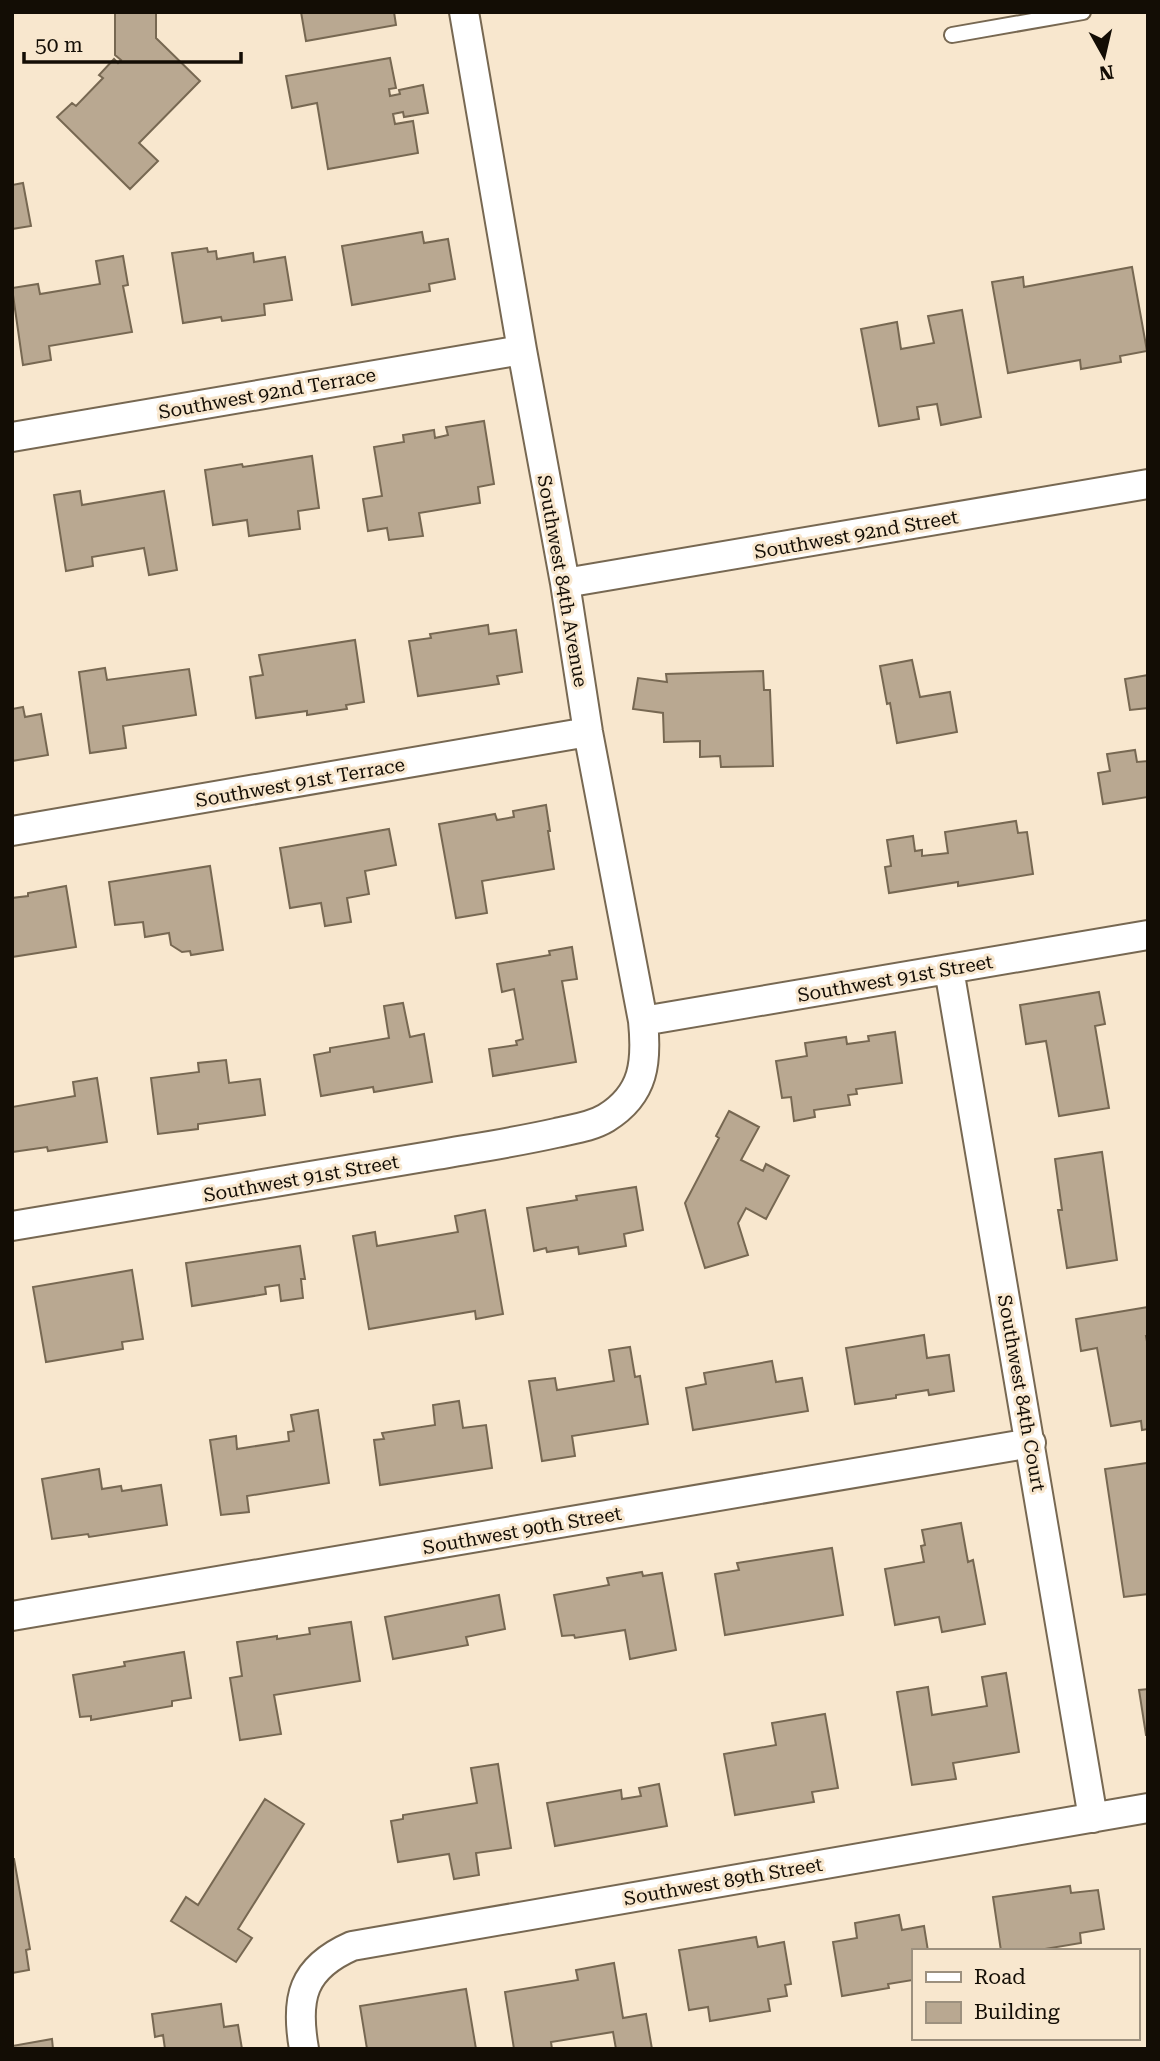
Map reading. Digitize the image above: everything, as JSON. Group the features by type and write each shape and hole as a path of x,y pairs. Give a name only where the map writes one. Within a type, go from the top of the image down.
{"street":[{"name":"Southwest 84th Avenue","path":"464,12 565,583 588,732 643,1021 644,1067 638,1084 624,1103 590,1126"},
{"name":"Southwest 92nd Terrace","path":"12,437 522,349"},
{"name":"Southwest 92nd Street","path":"565,583 1148,484"},
{"name":"Southwest 91st Terrace","path":"12,831 588,732"},
{"name":"Southwest 91st Street","path":"643,1021 1148,935"},
{"name":"Southwest 84th Court","path":"949,969 1093,1818"},
{"name":"Southwest 91st Street","path":"12,1226 504,1144 590,1126"},
{"name":"Southwest 90th Street","path":"12,1616 1031,1443"},
{"name":"Southwest 89th Street","path":"304,2049 300,2012 310,1978 320,1964 352,1946 1148,1808"}],"lane":[{"path":"952,35 1083,12"}],"building":[{"path":"115,12 156,12 156,38 200,81 139,143 158,161 130,189 57,117 72,103 76,106 103,78 99,75 114,59 118,63 121,60 115,55"},
{"path":"301,12 394,12 396,25 306,41"},
{"path":"390,58 396,88 389,89 390,96 400,94 399,90 423,85 428,113 404,117 403,112 393,114 395,124 413,121 418,153 328,169 317,103 292,108 286,76"},
{"path":"23,183 31,226 12,229 12,185"},
{"path":"422,232 424,243 448,239 455,279 429,284 430,291 352,305 342,246"},
{"path":"207,248 208,252 216,251 217,259 253,253 254,262 285,257 292,300 264,304 265,315 222,321 221,317 183,323 172,253"},
{"path":"123,256 128,285 123,286 132,332 49,346 51,360 23,365 12,288 38,284 40,294 100,284 96,261"},
{"path":"1132,267 1147,351 1120,356 1121,362 1081,369 1080,360 1008,373 992,282 1023,277 1024,287"},
{"path":"962,310 981,417 941,425 937,404 917,407 919,419 879,426 861,329 897,322 901,349 934,343 928,316"},
{"path":"484,421 494,484 478,487 480,503 419,513 423,536 389,540 387,528 368,531 363,499 382,496 374,447 404,442 403,435 434,430 435,438 448,435 446,427"},
{"path":"312,456 319,508 298,511 300,529 249,536 247,520 213,525 205,470"},
{"path":"80,491 82,505 164,491 177,570 149,575 144,548 92,557 93,566 66,571 54,495"},
{"path":"488,625 489,634 516,630 522,672 497,676 499,684 418,696 409,641 431,638 430,634"},
{"path":"355,640 364,702 346,705 347,709 307,715 307,711 256,718 250,677 263,675 259,655"},
{"path":"912,660 920,697 950,692 957,732 897,743 880,666"},
{"path":"105,668 107,680 189,669 196,715 123,726 126,748 90,753 79,672"},
{"path":"763,671 764,690 770,690 773,766 721,767 720,756 700,757 700,741 664,742 663,713 633,709 638,678 667,682 666,674"},
{"path":"1148,675 1148,708 1130,710 1125,679"},
{"path":"23,707 25,717 41,714 48,755 12,761 12,709"},
{"path":"1135,750 1137,762 1148,761 1148,797 1103,804 1098,773 1110,771 1107,754"},
{"path":"546,805 554,869 482,881 487,913 456,918 439,824 495,814 497,820 514,817 513,811"},
{"path":"1016,821 1018,833 1027,832 1033,874 889,893 885,867 891,866 887,840 913,836 915,851 922,850 922,856 948,853 945,832"},
{"path":"389,829 396,865 365,871 369,894 347,898 351,922 325,926 321,903 290,908 280,848"},
{"path":"210,866 223,950 191,955 190,951 182,952 171,945 169,933 145,937 143,922 115,925 109,882"},
{"path":"66,886 76,947 12,957 12,898"},
{"path":"572,947 577,979 562,981 576,1062 493,1076 489,1049 517,1045 516,1041 523,1039 514,989 502,992 497,964 550,955 549,951"},
{"path":"1099,992 1105,1024 1095,1026 1109,1108 1059,1116 1046,1041 1026,1044 1020,1005"},
{"path":"403,1003 410,1037 424,1034 432,1082 374,1092 373,1087 321,1096 314,1055 330,1052 330,1048 389,1038 384,1006"},
{"path":"895,1032 902,1083 856,1089 857,1094 848,1095 850,1105 814,1110 815,1117 794,1121 791,1097 782,1098 776,1061 807,1056 805,1043 846,1037 847,1044 869,1041 868,1036"},
{"path":"226,1060 229,1083 260,1079 265,1115 198,1124 198,1129 158,1134 151,1078 199,1072 198,1063"},
{"path":"97,1078 107,1142 48,1151 47,1147 12,1152 12,1107 75,1096 73,1082"},
{"path":"729,1111 759,1127 741,1160 763,1171 766,1164 789,1176 766,1219 746,1208 738,1223 748,1255 705,1268 685,1203 719,1138 716,1136"},
{"path":"1102,1152 1117,1260 1067,1268 1058,1210 1062,1210 1055,1159"},
{"path":"636,1187 643,1230 624,1234 626,1246 579,1254 578,1247 547,1252 546,1248 534,1251 527,1208 577,1200 576,1196"},
{"path":"485,1210 503,1314 476,1319 475,1311 369,1329 353,1236 375,1232 377,1246 458,1232 455,1216"},
{"path":"300,1246 305,1279 301,1279 303,1298 281,1301 279,1285 265,1287 266,1294 192,1306 186,1263"},
{"path":"132,1270 143,1339 122,1342 123,1349 46,1362 33,1287"},
{"path":"1148,1307 1148,1429 1142,1430 1141,1421 1111,1426 1097,1348 1081,1351 1076,1319"},
{"path":"924,1335 927,1358 949,1355 954,1391 929,1395 928,1390 855,1404 846,1348"},
{"path":"630,1347 635,1377 640,1376 648,1424 572,1436 575,1456 542,1461 529,1381 555,1378 557,1390 614,1381 609,1350"},
{"path":"772,1361 776,1382 802,1378 808,1411 693,1430 686,1388 706,1384 704,1373"},
{"path":"459,1401 463,1428 486,1425 492,1468 380,1485 374,1440 384,1439 382,1433 435,1425 433,1405"},
{"path":"318,1410 329,1483 247,1496 249,1512 221,1515 210,1440 236,1436 237,1449 289,1441 288,1432 294,1431 291,1415"},
{"path":"1147,1463 1148,1594 1124,1597 1105,1469"},
{"path":"99,1469 102,1489 121,1486 122,1491 161,1485 167,1525 89,1537 88,1534 52,1539 42,1479"},
{"path":"961,1523 968,1562 973,1560 985,1624 942,1632 939,1617 895,1625 885,1569 924,1562 922,1530"},
{"path":"832,1548 843,1615 725,1635 715,1574 739,1570 737,1563"},
{"path":"642,1572 643,1576 662,1573 676,1650 630,1659 625,1630 575,1638 574,1635 562,1636 554,1595 609,1585 607,1578"},
{"path":"499,1595 505,1629 466,1637 468,1645 393,1659 385,1617"},
{"path":"351,1622 360,1681 274,1695 281,1734 240,1740 230,1678 242,1676 237,1642 310,1634 309,1628"},
{"path":"184,1652 191,1698 172,1701 172,1706 91,1720 91,1716 80,1717 73,1675 125,1666 124,1662"},
{"path":"1006,1673 1019,1752 953,1763 956,1779 912,1785 897,1692 928,1687 932,1715 987,1706 982,1677"},
{"path":"1148,1689 1148,1735 1146,1735 1139,1690"},
{"path":"825,1714 838,1788 812,1792 814,1802 735,1815 724,1754 776,1745 772,1723"},
{"path":"498,1764 511,1848 476,1853 479,1875 454,1879 449,1854 398,1862 391,1821 403,1819 403,1815 477,1803 471,1768"},
{"path":"659,1784 667,1826 555,1846 547,1803 621,1790 622,1799 641,1796 639,1788"},
{"path":"265,1799 304,1824 238,1929 252,1938 236,1962 171,1921 186,1897 198,1905"},
{"path":"12,1859 30,1949 26,1950 29,1970 12,1973"},
{"path":"1070,1886 1071,1893 1098,1890 1104,1929 1080,1933 1081,1943 1045,1949 1001,1949 993,1897"},
{"path":"899,1915 902,1930 924,1926 928,1949 912,1949 912,1980 888,1984 889,1988 842,1996 833,1942 857,1938 855,1923"},
{"path":"756,1937 758,1947 784,1942 791,1984 785,1985 787,1996 768,1999 770,2011 710,2021 708,2007 689,2010 679,1950"},
{"path":"614,1963 623,2018 646,2014 652,2049 616,2049 613,2032 551,2042 552,2049 514,2049 505,1992 578,1980 576,1970"},
{"path":"466,1989 476,2049 367,2049 360,2006"},
{"path":"221,2004 224,2027 238,2025 242,2049 165,2049 163,2035 155,2037 152,2014"},
{"path":"52,2039 53,2049 12,2049 12,2046"}]}
